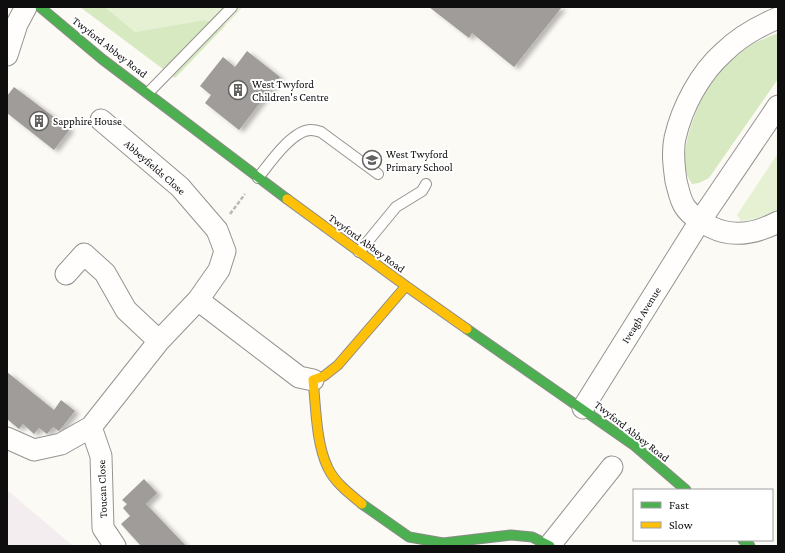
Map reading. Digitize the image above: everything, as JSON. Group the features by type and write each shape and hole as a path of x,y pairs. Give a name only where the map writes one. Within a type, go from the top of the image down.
{"street":[{"path":"7,55 17,24 26,7"},
{"name":"Twyford Abbey Road","path":"40,7 102,59 258,178 406,286 583,408 635,446 685,489"},
{"path":"778,18 761,25 724,51 708,69 694,90 684,110 675,139 674,165 678,187 684,206 700,221 715,229 730,233 751,233 778,222"},
{"name":"Iveagh Avenue","path":"583,408 700,221 778,106"},
{"name":"Abbeyfields Close","path":"91,427 159,341 198,300 219,270 225,251 217,230 180,187 100,120"},
{"path":"66,274 84,254 105,273 126,310 159,341"},
{"path":"198,300 299,377 313,380 324,376 338,365 406,286"},
{"path":"313,380 319,440 328,469 342,487 366,507 409,537 443,543 511,535 532,537 550,545 612,468"},
{"path":"7,438 34,450 61,444 91,427"},
{"name":"Toucan Close","path":"91,427 101,456 104,528 115,546"}],"lane":[{"path":"148,93 232,7"},
{"path":"258,178 280,151 295,136 310,130 321,132 378,174"},
{"path":"359,252 396,207 422,191 426,184"}],"path":[{"path":"217,230 258,178"}],"shaded area":[{"path":"7,490 73,546 7,546"}],"green space":[{"path":"80,7 105,7 135,32 204,20 226,25 175,78"},
{"path":"105,7 243,7 226,25 204,20 135,32"},
{"path":"778,33 778,79 709,178 699,183 692,184 685,167 686,144 692,122 706,91 718,74 735,56 752,44"},
{"path":"778,153 778,209 769,214 751,220 741,221 737,215"}],"building":[{"path":"429,7 562,7 514,67 472,33 469,38"},
{"name":"West Twyford Children's Centre","path":"247,51 280,77 239,130 205,103 211,95 200,86 223,57 235,67"},
{"name":"Sapphire House","path":"14,87 70,129 54,150 7,113 7,96"},
{"path":"7,372 54,410 61,400 75,411 59,431 53,427 47,434 39,428 34,434 23,424 19,429 7,419"},
{"path":"144,479 157,493 146,504 186,546 141,546 121,524 130,516 123,508 127,504 122,500"}],"traffic: fast":[{"path":"40,7 102,59 287,199"},
{"path":"467,329 635,446 685,489"},
{"path":"362,504 409,537 443,543 511,535 532,537 550,546"},
{"path":"744,541 750,546"}],"traffic: slow":[{"path":"287,199 467,329"},
{"path":"362,504 335,479 324,458 317,425 313,380 324,376 338,365 406,286"}],"place":[{"name":"West Twyford Children's Centre","path":"238,90"},
{"name":"Sapphire House","path":"39,121"},
{"name":"West Twyford Primary School","path":"372,160"}]}
